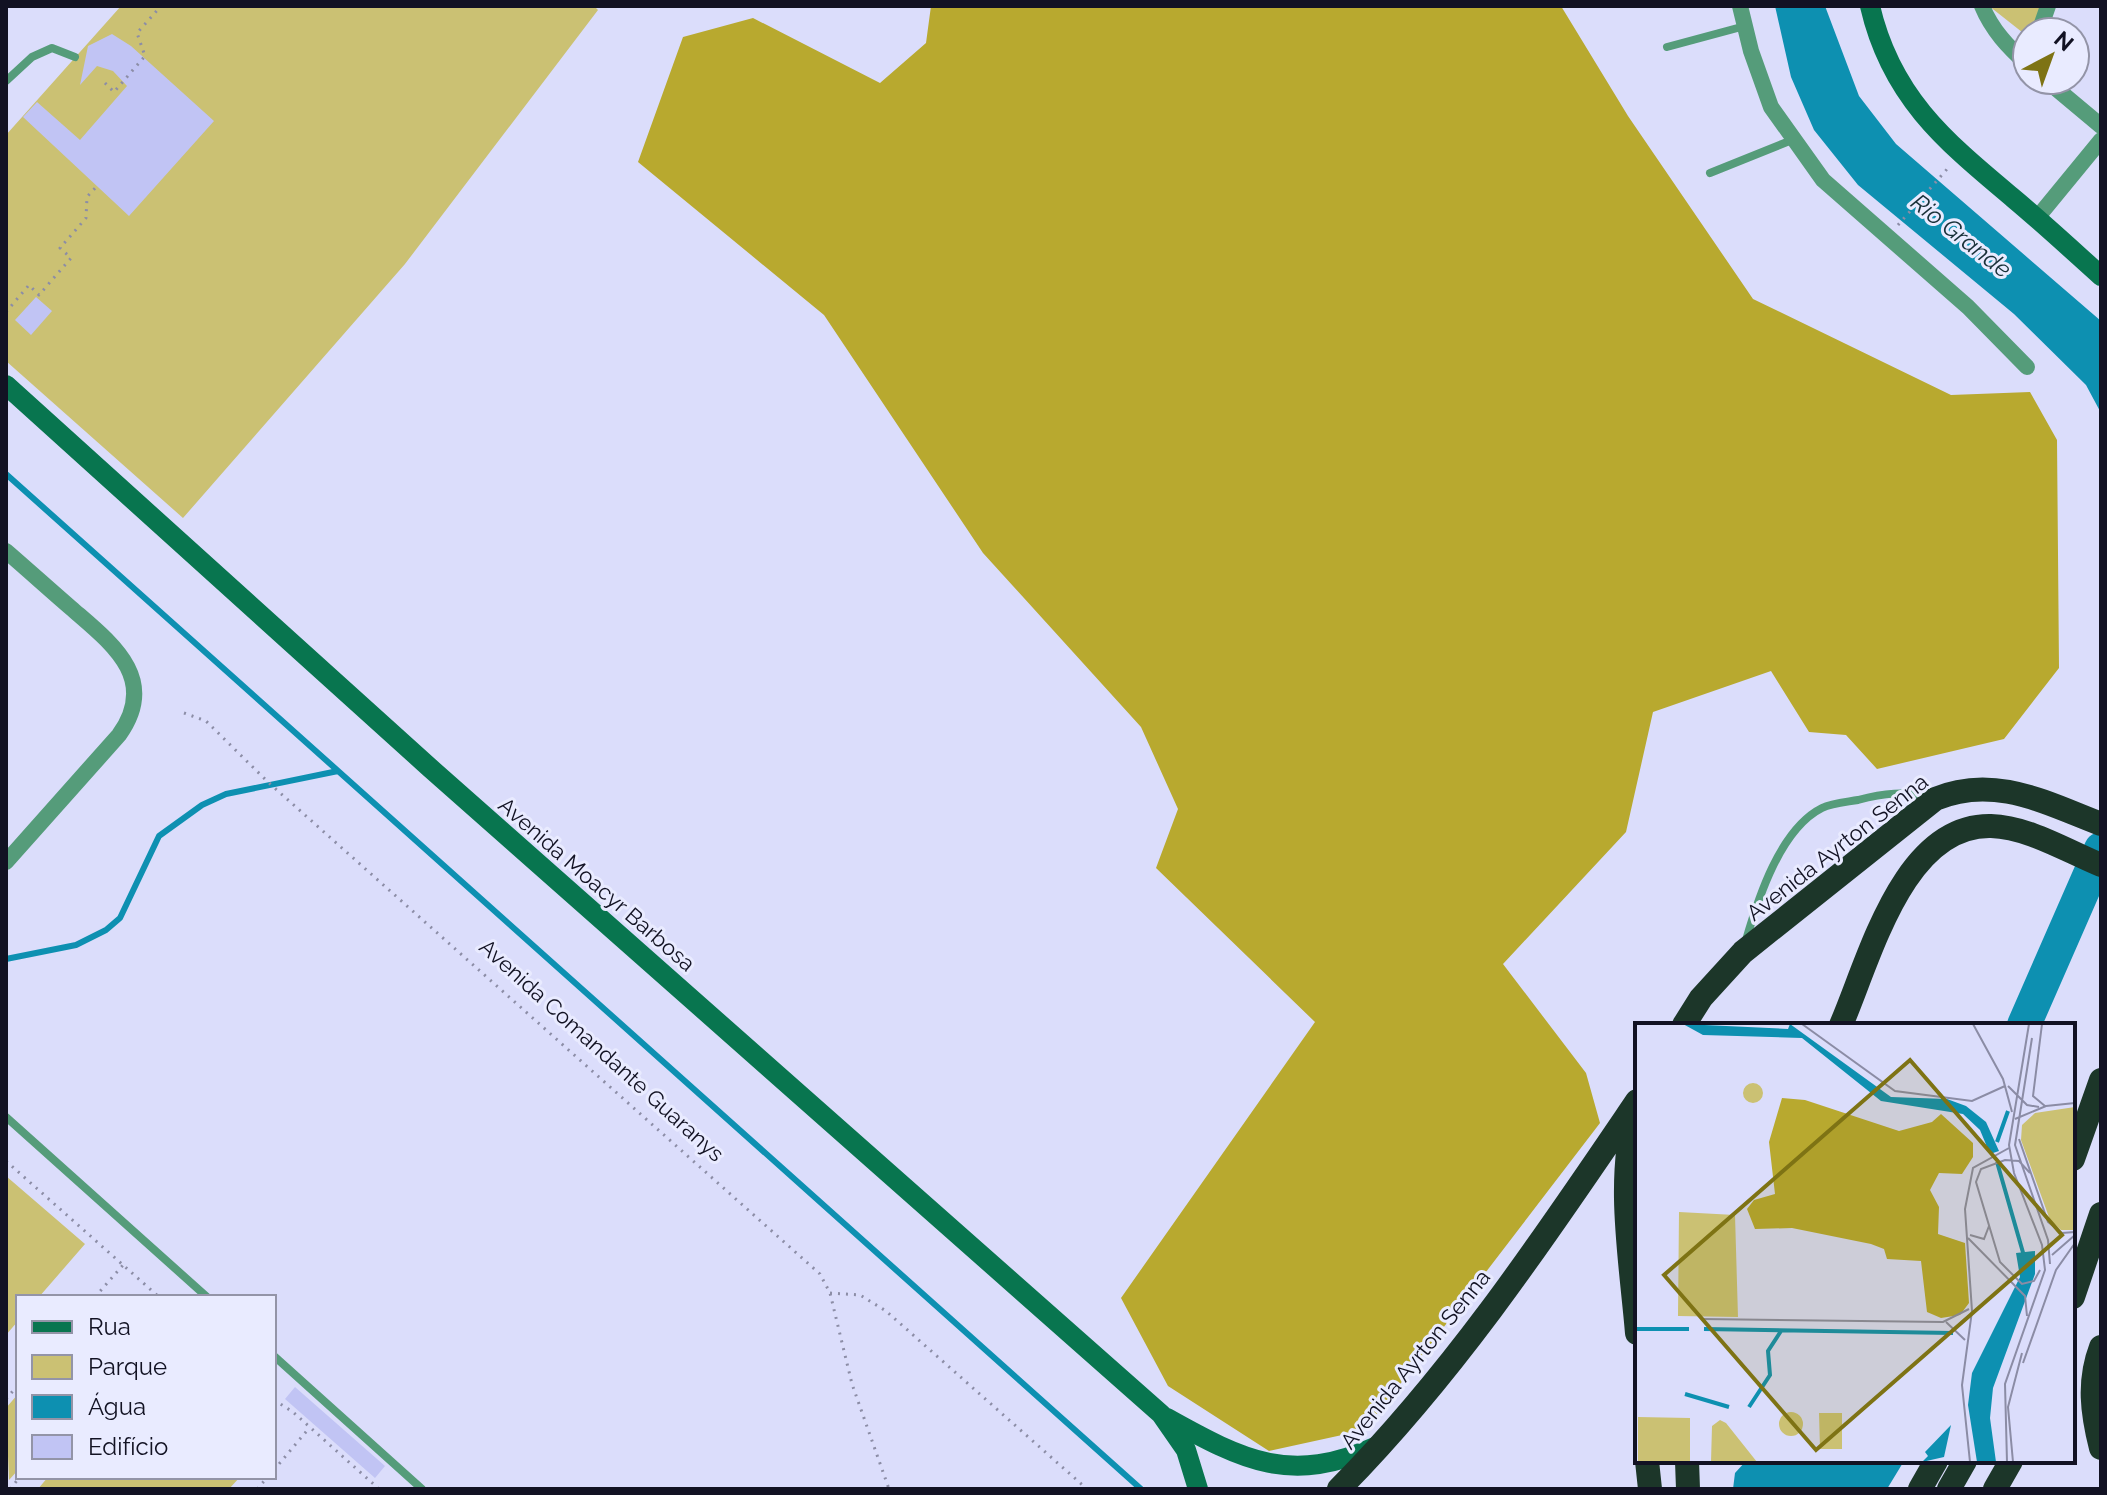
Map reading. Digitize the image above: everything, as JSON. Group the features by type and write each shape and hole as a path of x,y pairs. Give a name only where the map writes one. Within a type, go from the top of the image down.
{"highway":[{"name":"Avenida Ayrton Senna","path":"1685,1023 1701,998 1743,952 1935,799 1977,788 2020,793 2101,824"},
{"path":"1842,1023 1904,880 1921,857 1959,829 1991,826 2015,830 2101,865"},
{"path":"2075,1153 2101,1080"},
{"name":"Avenida Ayrton Senna","path":"1339,1489 1380,1444 1516,1276 1635,1104"},
{"path":"1635,1119 1627,1165 1635,1307"},
{"path":"2075,1291 2101,1214"},
{"path":"2101,1347 2093,1368 2092,1409 2101,1448"},
{"path":"1687,1463 1688,1489"},
{"path":"1920,1489 1935,1463"},
{"path":"1949,1489 1964,1463"},
{"path":"1995,1489 2010,1463"}],"street":[{"path":"1740,6 1771,107 1823,180 1968,307 2027,367"},
{"path":"1870,6 1876,34 1901,87 1916,109 1960,154 2101,276"},
{"path":"1982,6 2011,50"},
{"path":"2065,96 2101,126"},
{"path":"2037,218 2101,140"},
{"name":"Avenida Moacyr Barbosa","path":"6,385 441,778 1161,1414 1228,1450 1284,1466 1313,1467 1353,1457 1380,1444"},
{"path":"6,551 113,645 125,660 132,678 133,700 127,724 6,862"},
{"name":"Avenida Moacyr Barbosa","path":"1161,1414 1186,1450 1198,1489"}],"lane":[{"path":"1667,47 1745,26"},
{"path":"6,81 32,57 52,48 75,57"},
{"path":"1710,173 1792,140"},
{"path":"1743,952 1760,893 1775,864 1802,825 1822,808 1907,791 1935,799"},
{"path":"6,1117 205,1295"},
{"path":"276,1358 422,1489"}],"path":[{"path":"105,83 114,92 145,56 137,33 161,6"},
{"path":"1888,237 1960,154"},
{"path":"6,312 29,285 39,295 71,258 60,248 86,218 87,197 96,187"},
{"name":"Avenida Comandante Guaranys","path":"184,713 206,721 269,783 820,1274 830,1293 852,1384 889,1489"},
{"path":"6,1161 157,1295"},
{"path":"97,1295 123,1265"},
{"path":"830,1293 860,1295 879,1306 1087,1489"},
{"path":"276,1402 310,1427 379,1489"},
{"path":"276,1468 310,1427"}],"green space":[{"path":"121,6 594,6 598,10 405,264 183,518 6,361 6,135"},
{"path":"1989,6 2042,6 2039,16 2011,16 2011,23"},
{"path":"6,1176 85,1244 41,1295 16,1295 16,1323 6,1335"},
{"path":"16,1396 16,1472 9,1480 6,1408"},
{"path":"46,1479 238,1479 229,1489 38,1489"}],"shaded area":[{"path":"931,6 1561,6 1628,116 1753,299 1951,395 2030,392 2057,440 2059,668 2004,739 1877,769 1846,735 1809,732 1771,671 1653,712 1626,832 1503,964 1586,1073 1600,1123 1365,1430 1269,1451 1168,1386 1121,1298 1315,1022 1156,868 1178,809 1141,727 983,553 824,315 638,162 683,37 753,18 880,83 926,43"}],"water":[{"name":"Rio Grande","path":"1775,6 1825,6 1859,96 1896,144 2101,321 2101,413 2086,385 2014,314 1858,185 1814,130 1791,77"},
{"path":"1744,1463 1903,1463 1887,1489 1733,1489 1735,1473"}],"building":[{"path":"112,34 131,46 214,121 129,216 23,117 37,102 80,140 127,86 113,71 97,66 80,85 88,46"},
{"path":"36,297 52,311 31,335 15,320"},
{"path":"295,1387 385,1466 375,1478 285,1399"}],"waterway":[{"path":"6,474 1141,1489"},
{"path":"6,959 76,945 106,930 120,918 159,836 202,805 226,794 338,771"},
{"path":"2025,1023 2101,849"}]}
